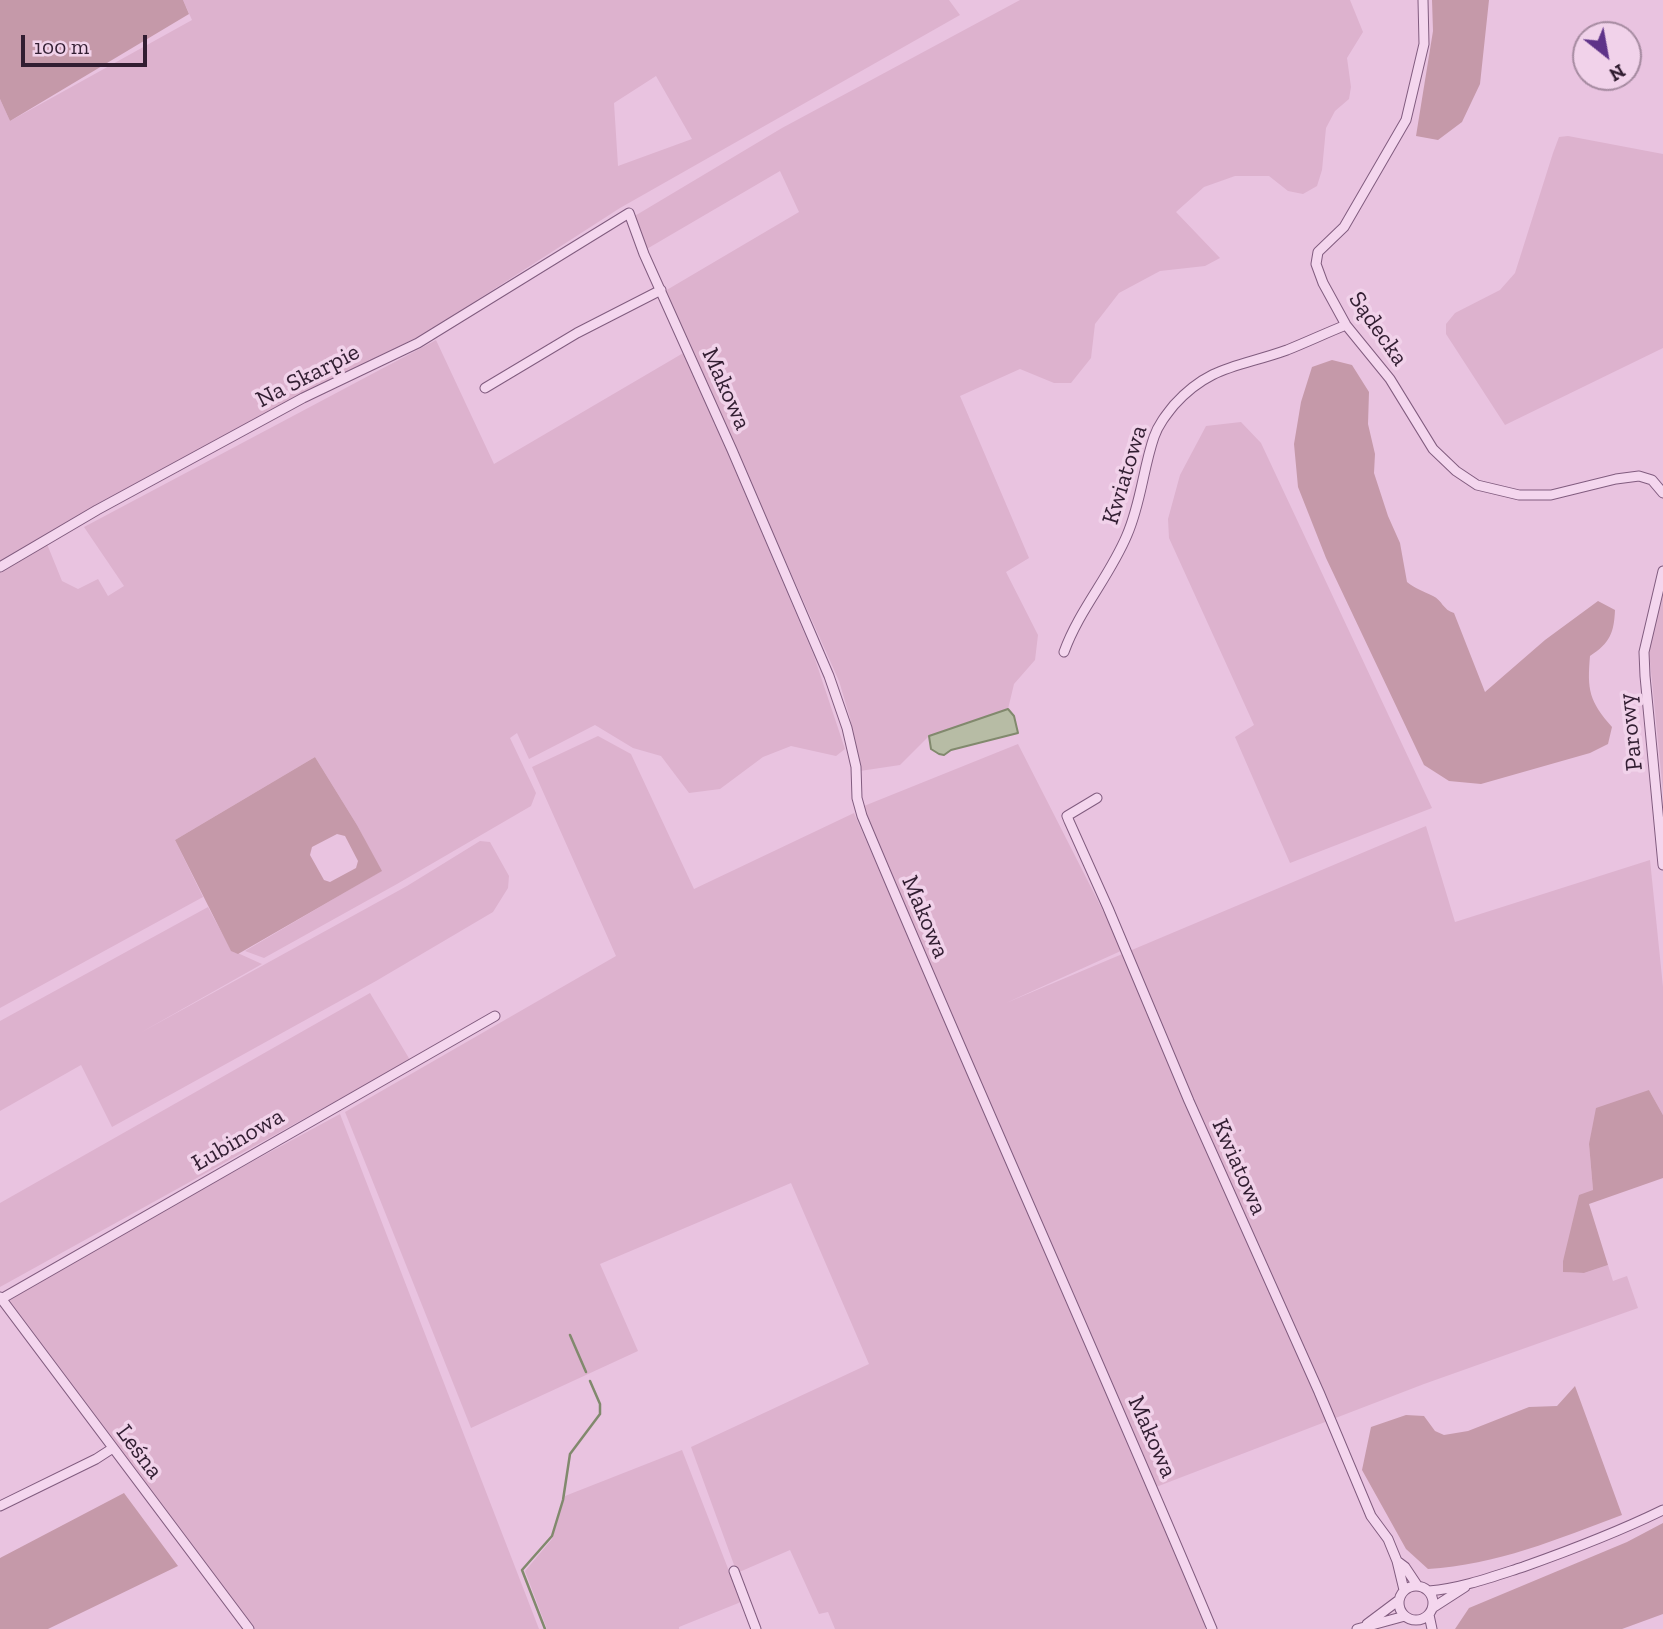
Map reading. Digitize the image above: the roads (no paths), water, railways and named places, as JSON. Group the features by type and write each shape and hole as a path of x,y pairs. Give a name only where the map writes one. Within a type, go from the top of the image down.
{"street":[{"name":"Sądecka","path":"1423,0 1424,44 1406,120 1344,227 1318,252 1316,264 1323,284 1346,325 1390,380 1433,449 1455,471 1477,485 1519,495 1551,495 1639,475 1652,480 1663,490"},
{"name":"Makowa","path":"629,213 829,676 848,729 862,816 917,948 1157,1495 1212,1629"},
{"name":"Na Skarpie","path":"0,567 97,510 303,398 418,343 629,213"},
{"path":"485,388 577,333 661,290"},
{"name":"Kwiatowa","path":"1064,652 1086,605 1126,537 1136,513 1154,437 1164,416 1196,383 1219,371 1287,350 1346,325"},
{"name":"Parowy","path":"1663,570 1644,652 1663,865"},
{"name":"Kwiatowa","path":"1097,798 1067,816 1371,1516 1388,1539 1404,1590"},
{"name":"Łubinowa","path":"1,1298 495,1016"},
{"name":"Leśna","path":"1,1298 249,1629"},
{"path":"0,1506 113,1448"},
{"path":"1429,1591 1466,1586 1608,1536 1663,1510"},
{"name":"Kwiatowa","path":"1397,1561 1405,1567 1417,1585"},
{"path":"734,1571 756,1629"},
{"path":"1362,1627 1399,1600 1404,1590 1417,1585 1429,1591 1433,1597 1432,1629"},
{"path":"1362,1627 1409,1618 1423,1619 1466,1586"},
{"path":"1399,1600 1401,1610 1421,1629"}],"waterway":[{"path":"570,1335 586,1372"},
{"path":"545,1629 522,1570 552,1536 563,1500 570,1454 600,1414 600,1404 590,1381"}]}
